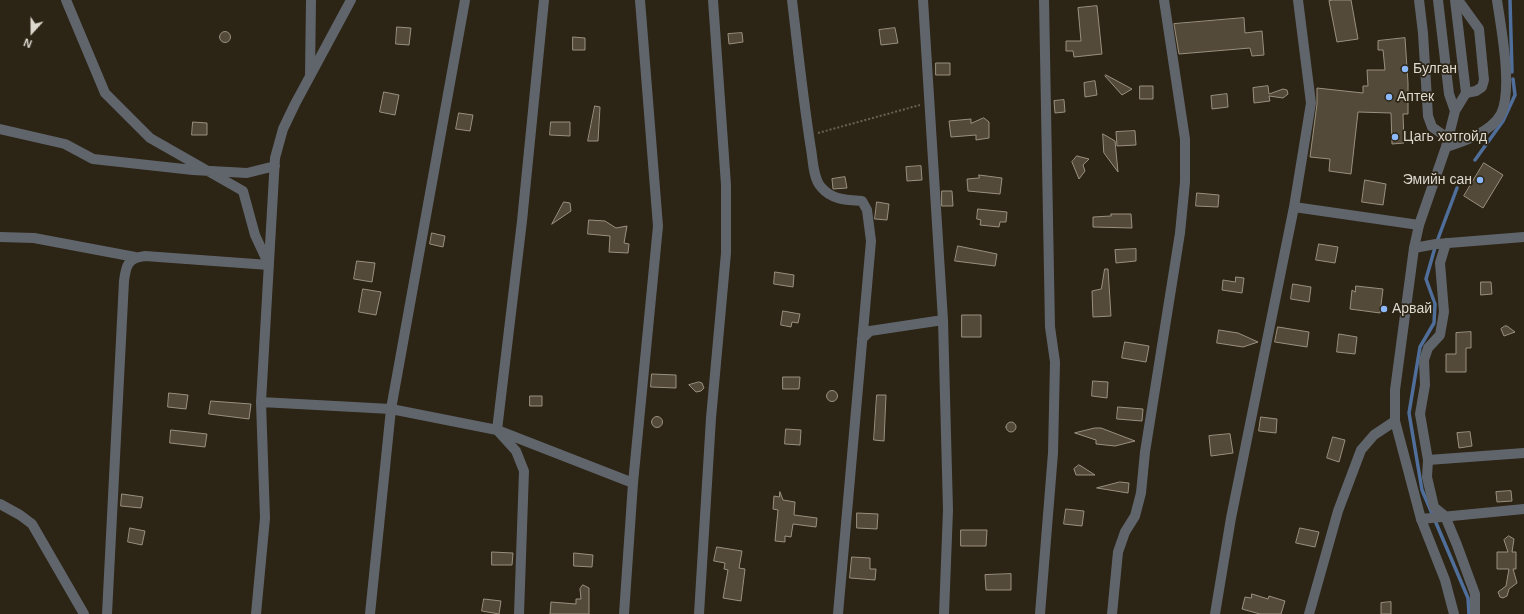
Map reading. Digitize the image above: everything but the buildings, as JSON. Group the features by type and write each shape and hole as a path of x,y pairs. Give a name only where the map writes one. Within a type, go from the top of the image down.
{"street":[{"path":"66,0 105,93 150,138 244,191 255,235 269,265"},
{"path":"310,76 311,0"},
{"path":"256,614 265,518 261,402 275,166 283,129 351,0"},
{"path":"370,614 391,409 465,0"},
{"path":"519,614 524,472 516,451 497,430 522,221 544,0"},
{"path":"624,614 633,483 658,226 640,0"},
{"path":"699,614 711,418 726,253 726,185 713,0"},
{"path":"792,0 809,136 819,185 828,195 841,200 862,201 867,210 871,241 838,614"},
{"path":"923,0 943,320 948,510 944,614"},
{"path":"1040,614 1053,453 1055,362 1050,327 1044,0"},
{"path":"1112,614 1118,552 1125,532 1135,516 1141,493 1145,452 1180,234 1185,182 1185,139 1164,0"},
{"path":"1215,614 1231,518 1294,207 1311,103 1298,0"},
{"path":"1419,0 1423,34 1428,116 1432,127 1448,143"},
{"path":"1438,0 1449,94 1455,111"},
{"path":"1454,614 1445,580 1421,518 1395,421 1395,390 1414,248 1419,225 1448,143 1455,111 1466,93 1455,0"},
{"path":"1458,0 1479,29 1484,80 1482,87 1476,91 1466,93"},
{"path":"1448,143 1482,133 1500,114 1505,96 1505,61 1497,0"},
{"path":"0,129 65,144 93,159 210,171 247,173 275,166"},
{"path":"1294,207 1419,225"},
{"path":"0,237 34,238 135,257 145,256 269,265"},
{"path":"1414,248 1446,243 1524,237"},
{"path":"1446,243 1440,263 1444,312 1440,335 1428,348 1424,360 1425,385 1420,414 1428,460 1427,477 1434,507 1445,516 1475,594 1475,614"},
{"path":"107,614 124,280 128,263 135,257"},
{"path":"862,339 870,331 943,320"},
{"path":"261,402 391,409 497,430 633,483"},
{"path":"1309,614 1338,511 1361,450 1374,435 1395,421"},
{"path":"1428,460 1524,453"},
{"path":"0,504 20,515 32,524 84,614"},
{"path":"1421,518 1524,509"}],"path":[{"path":"809,136 929,102"}],"waterway":[{"path":"1510,0 1512,72"},
{"path":"1475,160 1503,121 1515,95 1513,79"},
{"path":"1457,188 1436,244 1426,279 1435,304 1434,323 1420,347 1409,413 1422,490 1468,598 1469,614"}],"place":[{"name":"Булган","path":"1405,69"},
{"name":"Аптек","path":"1389,97"},
{"name":"Цагь хотгойд","path":"1395,137"},
{"name":"Эмийн сан","path":"1480,180"},
{"name":"Арвай","path":"1384,309"}]}
